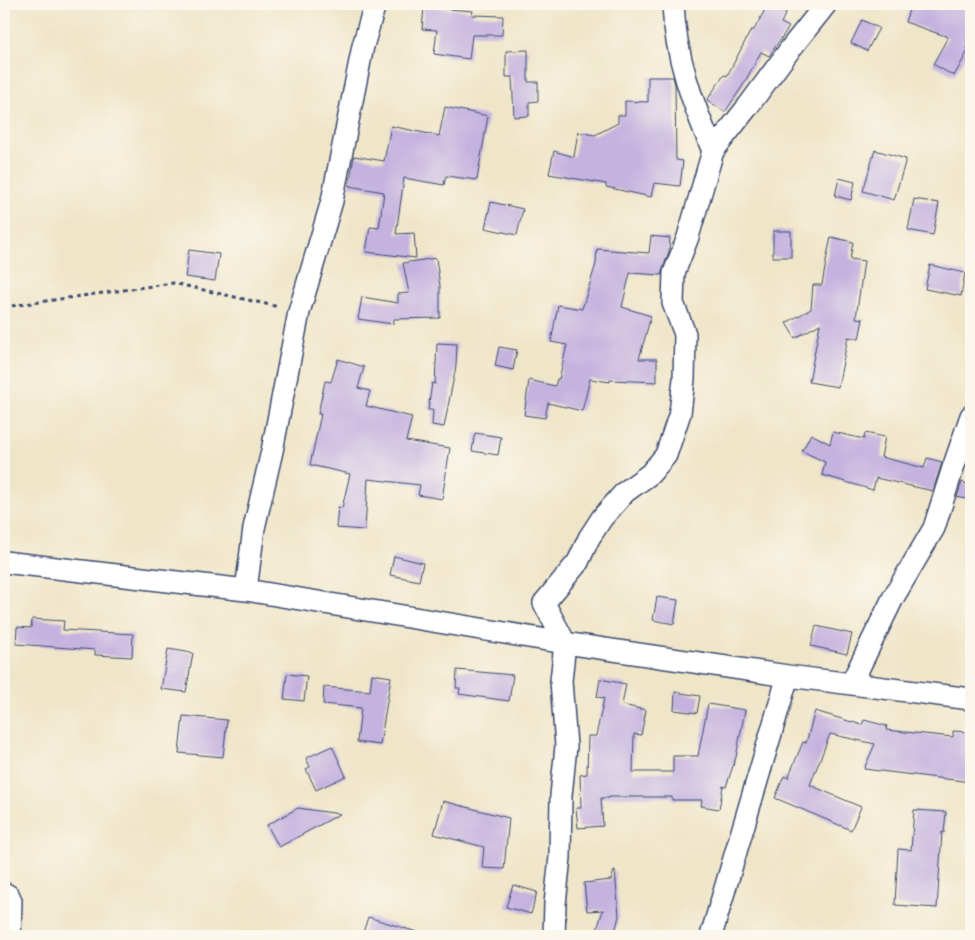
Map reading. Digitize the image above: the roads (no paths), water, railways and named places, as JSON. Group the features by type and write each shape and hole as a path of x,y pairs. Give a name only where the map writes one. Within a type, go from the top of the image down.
{"street":[{"path":"246,590 254,528 272,451 299,312 332,201 363,46 374,4"},
{"path":"672,4 676,40 689,90 713,151"},
{"path":"554,936 560,857 561,796 566,746 562,681 565,644 544,603 578,562 589,538 602,518 625,492 650,474 666,455 680,413 684,379 685,334 673,303 674,274 688,236 713,151 790,48 826,4"},
{"path":"851,684 893,598 934,528 962,470 971,416"},
{"path":"4,562 246,590 565,644 788,676 971,699"},
{"path":"711,936 788,676"},
{"path":"4,893 9,896 11,901 10,936"}]}
